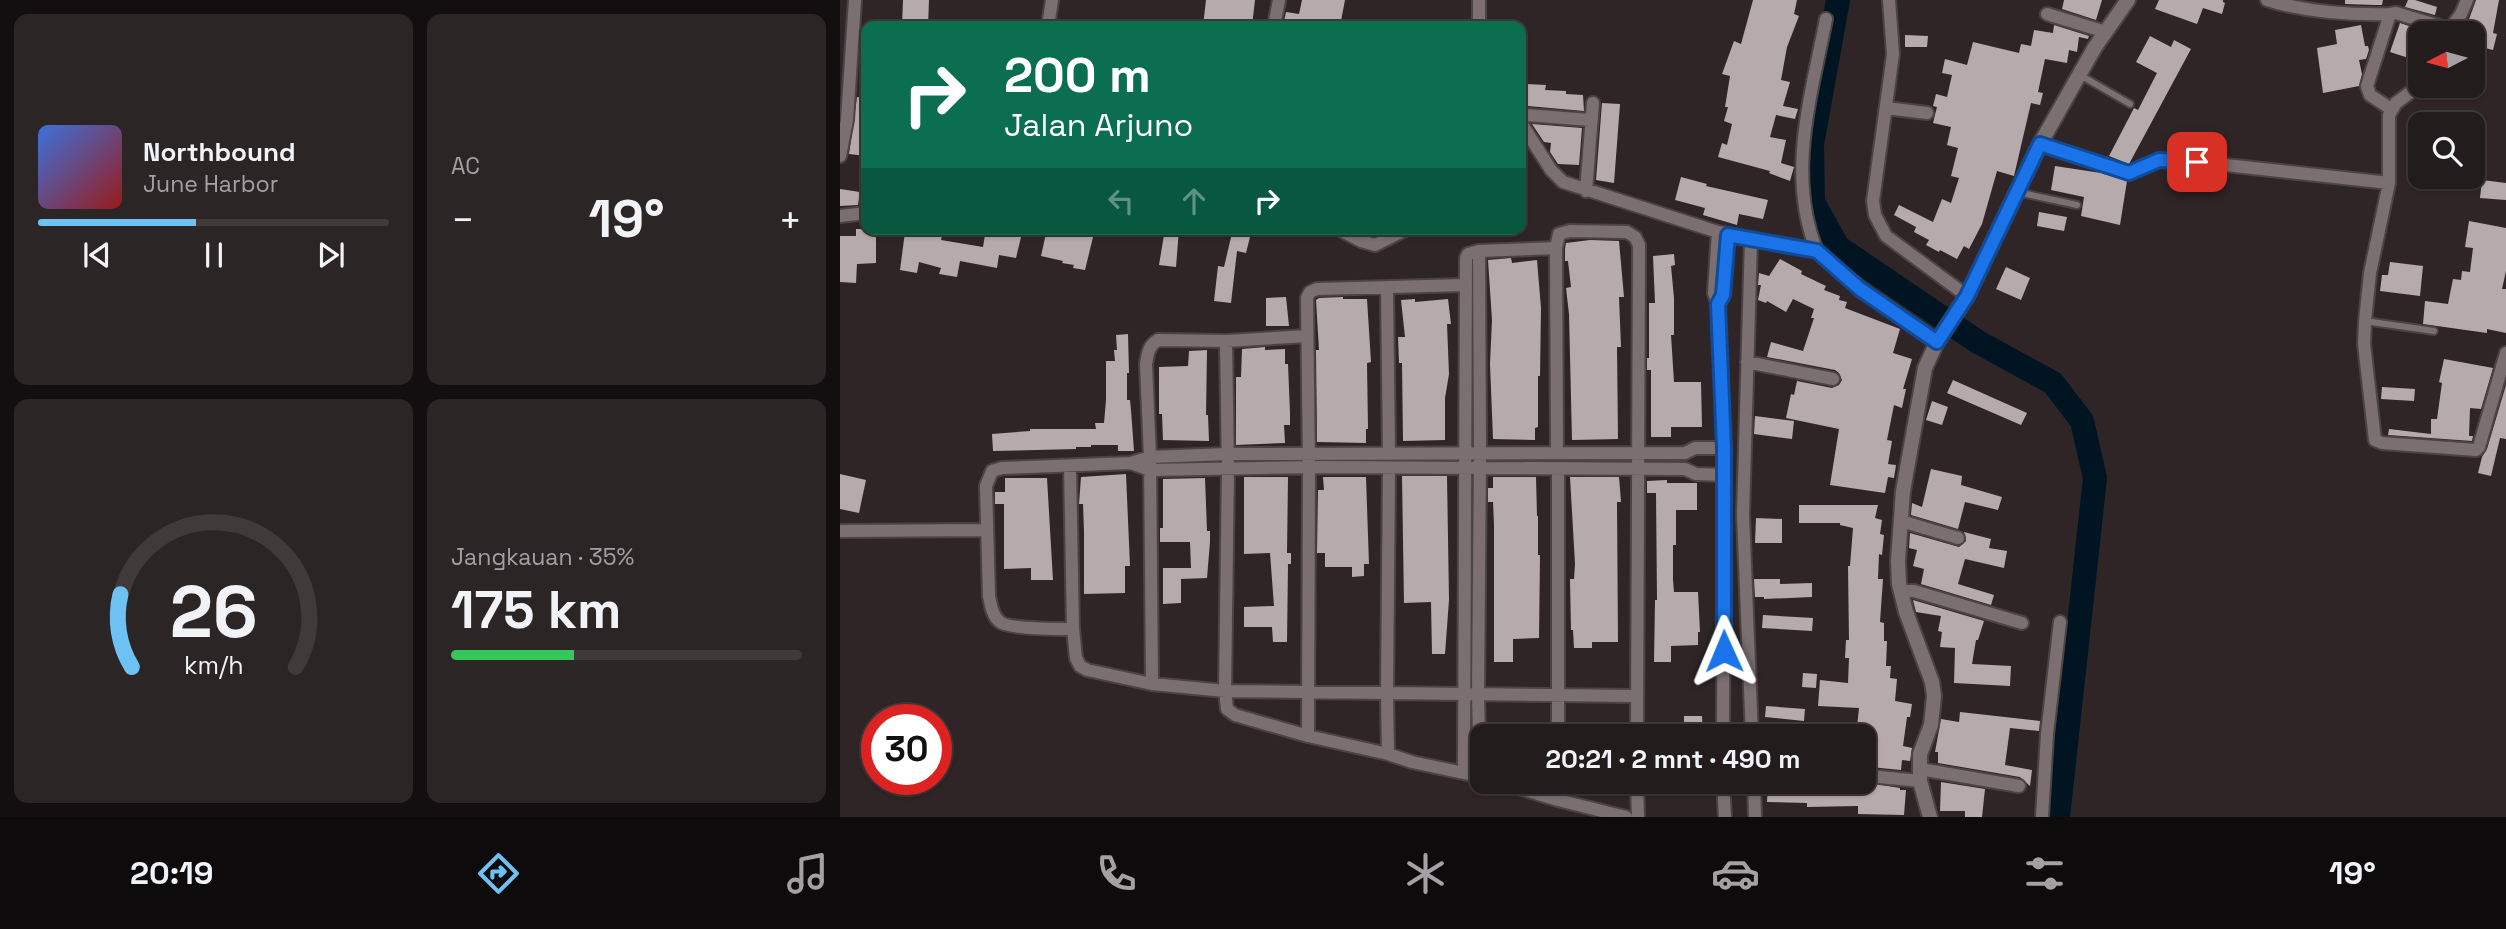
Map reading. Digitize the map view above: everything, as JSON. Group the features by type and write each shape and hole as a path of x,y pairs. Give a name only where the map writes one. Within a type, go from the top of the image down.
{"street":[{"path":"840,156 860,48 855,0"},
{"path":"1049,21 1052,0"},
{"path":"1274,21 1279,0"},
{"path":"1479,0 1479,21"},
{"path":"1889,0 1893,54 1873,201 1880,227 1886,236 1965,299"},
{"path":"1930,817 1920,775 1920,754 1931,725 1934,696 1932,682 1911,627 1901,591 1898,561 1903,491 1926,368 1939,339 1965,299 2040,144 2128,0"},
{"path":"2267,0 2297,8 2350,13 2396,13 2419,21"},
{"path":"2456,21 2467,0"},
{"path":"2047,14 2106,32"},
{"path":"2390,14 2367,86 2370,95 2391,109"},
{"path":"1826,19 1808,110 1801,176 1802,201 1808,228 1817,251 1860,289 1939,339"},
{"path":"2408,94 2391,109 2388,123 2389,183 2370,273 2365,321 2364,344 2375,440 2382,443 2476,450 2506,353"},
{"path":"1586,191 1593,103"},
{"path":"1886,108 1927,113"},
{"path":"1526,115 1590,120"},
{"path":"1526,129 1557,178 1586,191 1723,234 1817,251"},
{"path":"2040,144 2129,173 2159,160 2171,159 2389,183"},
{"path":"840,216 861,214"},
{"path":"1557,453 1556,248 1559,234 1570,231 1627,232 1635,237 1639,245 1637,724"},
{"path":"1723,234 1723,295 1718,304 1724,448 1723,724"},
{"path":"1349,235 1361,242 1375,245 1395,235"},
{"path":"1751,240 1743,516 1751,724"},
{"path":"1473,468 1466,453 1466,258 1468,254 1479,251 1556,248"},
{"path":"1464,771 1472,695 1473,468 1480,453 1479,251"},
{"path":"1308,736 1307,298 1310,292 1317,289 1465,285"},
{"path":"1387,288 1389,454"},
{"path":"1152,684 1150,464 1146,364 1151,344 1158,340 1226,341 1307,336"},
{"path":"1226,341 1227,709 1235,715 1308,736 1412,762 1470,773"},
{"path":"1747,362 1833,379"},
{"path":"1073,629 1009,626 999,622 992,610 989,596 986,486 992,471 1002,468 1131,463 1228,469 1389,454 1685,453 1695,448 1724,448"},
{"path":"1685,453 1685,468"},
{"path":"1150,464 1228,454 1389,468 1685,468 1696,474 1723,475"},
{"path":"1070,466 1073,629 1076,658 1080,666 1087,670 1152,684 1225,691 1637,696"},
{"path":"1388,754 1389,468"},
{"path":"1558,469 1558,724"},
{"path":"1901,521 1958,538"},
{"path":"840,531 986,530"},
{"path":"1901,591 1914,591 2022,623"},
{"path":"2042,817 2047,734 2060,621"},
{"path":"1472,695 1475,724"},
{"path":"1876,776 1920,775 2019,786"},
{"path":"1538,794 1626,817"},
{"path":"1558,794 1558,800"},
{"path":"1637,794 1638,817"},
{"path":"1724,794 1725,817"},
{"path":"1754,794 1755,817"}],"lane":[{"path":"2080,75 2130,104"},
{"path":"2017,192 2077,205"},
{"path":"2365,321 2434,331"}],"building":[{"path":"903,0 929,0 928,21 902,21"},
{"path":"1206,0 1255,0 1253,21 1204,21"},
{"path":"1302,0 1345,0 1341,21 1284,21 1286,12 1299,14"},
{"path":"1753,0 1797,0 1794,14 1799,16 1787,47 1781,80 1790,82 1783,106 1798,109 1795,119 1776,115 1770,137 1786,140 1781,163 1794,167 1790,181 1769,173 1770,171 1718,157 1722,143 1727,145 1732,124 1724,121 1728,107 1725,107 1730,76 1722,74 1734,41 1741,44"},
{"path":"2064,0 2102,0 2096,20 2062,9"},
{"path":"2159,0 2223,0 2225,3 2222,14 2203,8 2197,24 2155,9"},
{"path":"2345,0 2383,0 2382,5 2375,5 2345,4"},
{"path":"2408,0 2437,7 2435,15 2405,7"},
{"path":"2476,0 2499,0 2493,50 2485,48 2485,21 2468,21"},
{"path":"2400,23 2408,26 2408,58 2390,52"},
{"path":"2054,25 2089,36 2088,39 2079,37 2077,52 2069,50 2067,63 2045,59 2038,92 2043,93 2040,105 2031,103 2014,176 1997,171 1982,224 1969,249 1964,246 1957,259 1926,245 1929,240 1914,232 1916,227 1894,215 1899,205 1933,222 1942,199 1951,203 1959,178 1951,176 1958,148 1947,145 1951,127 1933,123 1937,107 1933,106 1936,94 1947,97 1952,75 1942,73 1945,59 1967,65 1973,42 2019,53 2021,44 2031,46 2034,30 2053,33"},
{"path":"2361,25 2365,46 2368,46 2369,50 2366,59 2359,60 2362,74 2359,86 2323,93 2317,48 2337,44 2335,30"},
{"path":"1905,35 1928,36 1927,47 1905,47"},
{"path":"2150,36 2171,47 2174,40 2191,49 2129,164 2109,156 2134,108 2138,110 2157,73 2136,62"},
{"path":"1526,84 1546,85 1545,90 1583,95 1584,111 1528,106"},
{"path":"857,97 861,97 861,155 849,154"},
{"path":"1602,103 1620,104 1614,183 1596,180"},
{"path":"1532,124 1582,128 1579,165 1558,164 1550,152 1551,143 1544,142"},
{"path":"2055,166 2101,173 2127,181 2120,225 2081,216 2084,197 2051,190"},
{"path":"1681,177 1707,184 1706,186 1768,200 1763,219 1739,214 1737,225 1703,215 1705,208 1675,200"},
{"path":"2485,180 2506,183 2506,200 2480,198 2481,189 2485,189"},
{"path":"840,189 860,192 858,205 840,206"},
{"path":"2039,212 2067,217 2064,231 2037,226"},
{"path":"2469,221 2506,228 2506,271 2502,289 2506,289 2506,333 2423,324 2425,301 2448,304 2453,279 2461,280 2462,271 2470,272 2473,248 2465,247"},
{"path":"856,229 861,229 861,235 876,235 876,263 857,264 856,283 840,282 840,236 856,236"},
{"path":"905,235 939,235 942,236 941,240 983,247 985,235 1022,235 1016,258 999,255 997,268 960,261 957,277 939,274 941,268 919,262 917,273 900,270"},
{"path":"1046,235 1094,235 1085,270 1041,256"},
{"path":"1164,235 1179,235 1176,267 1159,265"},
{"path":"1232,235 1250,235 1246,253 1237,251 1231,303 1214,301 1218,266 1224,267"},
{"path":"1619,241 1624,297 1619,297 1621,347 1617,347 1618,439 1572,440 1566,288 1571,287 1565,249 1566,243"},
{"path":"1674,254 1675,265 1671,266 1674,335 1671,335 1674,382 1701,382 1702,427 1671,427 1671,437 1651,437 1651,370 1647,370 1647,358 1649,303 1655,303 1653,256"},
{"path":"1511,258 1512,263 1537,260 1541,308 1538,427 1535,428 1535,440 1493,439 1490,364 1492,320 1488,260"},
{"path":"1780,259 1802,271 1801,274 1826,286 1824,290 1840,296 1839,300 1847,302 1845,308 1900,329 1893,353 1912,359 1903,389 1906,389 1902,408 1894,405 1887,440 1892,441 1888,464 1896,465 1894,478 1888,477 1885,493 1830,485 1839,429 1786,418 1797,381 1832,388 1842,380 1835,370 1767,357 1771,342 1803,351 1814,318 1811,318 1814,309 1793,299 1786,312 1767,301 1758,300 1761,285 1758,285 1759,273 1769,276"},
{"path":"2390,262 2423,266 2420,296 2380,291 2382,275 2388,275"},
{"path":"2006,267 2030,278 2021,300 1996,289"},
{"path":"1286,297 1289,326 1266,326 1266,298"},
{"path":"1343,297 1367,299 1371,362 1367,363 1366,443 1317,442 1316,350 1319,350 1316,300"},
{"path":"1415,299 1415,302 1448,299 1451,324 1447,324 1449,374 1445,398 1445,440 1403,441 1402,363 1399,363 1398,337 1405,337 1401,300"},
{"path":"1128,334 1127,400 1130,400 1134,451 1118,451 1118,445 1091,445 1076,449 993,451 992,434 1030,429 1096,429 1095,423 1104,423 1106,361 1115,361 1116,335"},
{"path":"1265,347 1265,350 1285,349 1290,425 1284,425 1285,443 1236,445 1236,377 1241,377 1242,349"},
{"path":"1207,350 1206,415 1209,441 1163,440 1162,414 1159,414 1159,367 1188,366 1189,351"},
{"path":"2444,359 2493,368 2481,409 2470,408 2469,436 2473,436 2472,441 2388,435 2389,429 2431,434 2431,419 2437,419 2442,383 2439,382"},
{"path":"1953,380 2027,413 2021,425 1947,393"},
{"path":"2506,385 2506,439 2500,438 2491,476 2478,473 2487,449"},
{"path":"2382,387 2415,389 2414,401 2381,399"},
{"path":"1932,401 1948,407 1942,425 1926,420"},
{"path":"1755,416 1794,421 1792,439 1754,434"},
{"path":"1931,469 1962,476 1961,485 2002,497 1998,510 1965,502 1958,529 1911,515 1912,503 1922,507"},
{"path":"840,474 866,480 859,513 840,509"},
{"path":"1126,474 1130,566 1125,566 1125,593 1084,594 1083,504 1079,504 1081,477"},
{"path":"1402,476 1447,476 1449,600 1445,654 1432,654 1431,602 1404,603"},
{"path":"1244,477 1288,477 1287,553 1291,553 1291,564 1288,564 1287,642 1273,642 1272,627 1244,627 1244,607 1274,606 1270,553 1244,554"},
{"path":"1323,477 1366,477 1369,564 1364,564 1364,576 1352,577 1352,567 1325,567 1325,553 1317,553 1318,490 1324,490"},
{"path":"1493,477 1536,477 1540,555 1539,638 1513,639 1513,662 1494,662 1494,525 1493,502 1488,502 1488,488 1493,488"},
{"path":"1570,477 1619,477 1621,502 1617,502 1618,642 1592,642 1592,648 1574,648 1571,630 1570,579 1574,579 1575,564"},
{"path":"1005,478 1047,478 1053,580 1031,580 1031,568 1004,569 1004,504 995,504 995,492 1005,492"},
{"path":"1205,478 1207,531 1210,531 1207,578 1181,579 1181,603 1163,604 1163,568 1191,568 1190,542 1160,542 1160,528 1163,528 1163,479"},
{"path":"1667,480 1667,483 1697,483 1697,510 1676,510 1673,580 1674,592 1698,592 1700,632 1698,645 1671,646 1671,662 1654,662 1657,600 1656,493 1647,493 1647,481"},
{"path":"1799,505 1878,505 1875,518 1882,520 1880,534 1884,535 1882,555 1879,554 1878,579 1883,579 1880,622 1884,623 1884,641 1887,641 1886,666 1891,666 1890,678 1897,679 1895,701 1912,704 1910,717 1907,717 1903,746 1912,748 1910,761 1902,760 1901,770 1876,768 1876,724 1857,724 1859,708 1818,706 1820,680 1848,683 1849,658 1845,658 1846,640 1849,640 1848,566 1853,528 1840,523 1799,523"},
{"path":"1756,518 1782,519 1782,543 1755,543"},
{"path":"1964,532 1991,539 1989,548 2007,551 2004,568 1965,559 1958,584 1994,595 1991,605 1921,584 1924,569 1913,566 1917,550 1909,548 1910,533 1959,547 1966,541"},
{"path":"1754,579 1780,579 1780,584 1812,583 1812,597 1755,597"},
{"path":"1913,600 1984,621 1976,640 1972,664 2011,666 2010,686 1954,683 1955,648 1940,647 1942,632 1938,631 1941,616 1916,612"},
{"path":"1763,615 1813,618 1812,631 1762,628"},
{"path":"1803,673 1817,674 1816,688 1802,687"},
{"path":"1766,706 1805,709 1804,721 1765,717"},
{"path":"1960,712 2040,721 2039,731 2010,728 2005,765 2032,770 2030,786 2020,777 1938,763 1938,752 1935,752 1941,719 1959,722"},
{"path":"1684,716 1702,716 1702,724 1684,724"},
{"path":"1941,782 1985,789 1982,817 1965,817 1965,811 1940,811"},
{"path":"1876,784 1906,790 1904,815 1858,814 1858,806 1807,807 1807,803 1767,802 1767,794 1876,794"}],"waterway":[{"path":"1838,0 1812,144 1813,202 1838,247 1978,342 2053,383 2082,421 2095,478 2058,817"}],"route":[{"path":"1724,651 1724,448 1718,304 1723,295 1728,235 1817,251 1860,289 1937,342 1964,302 2040,144 2120,172 2136,171 2159,160 2197,162"}]}
